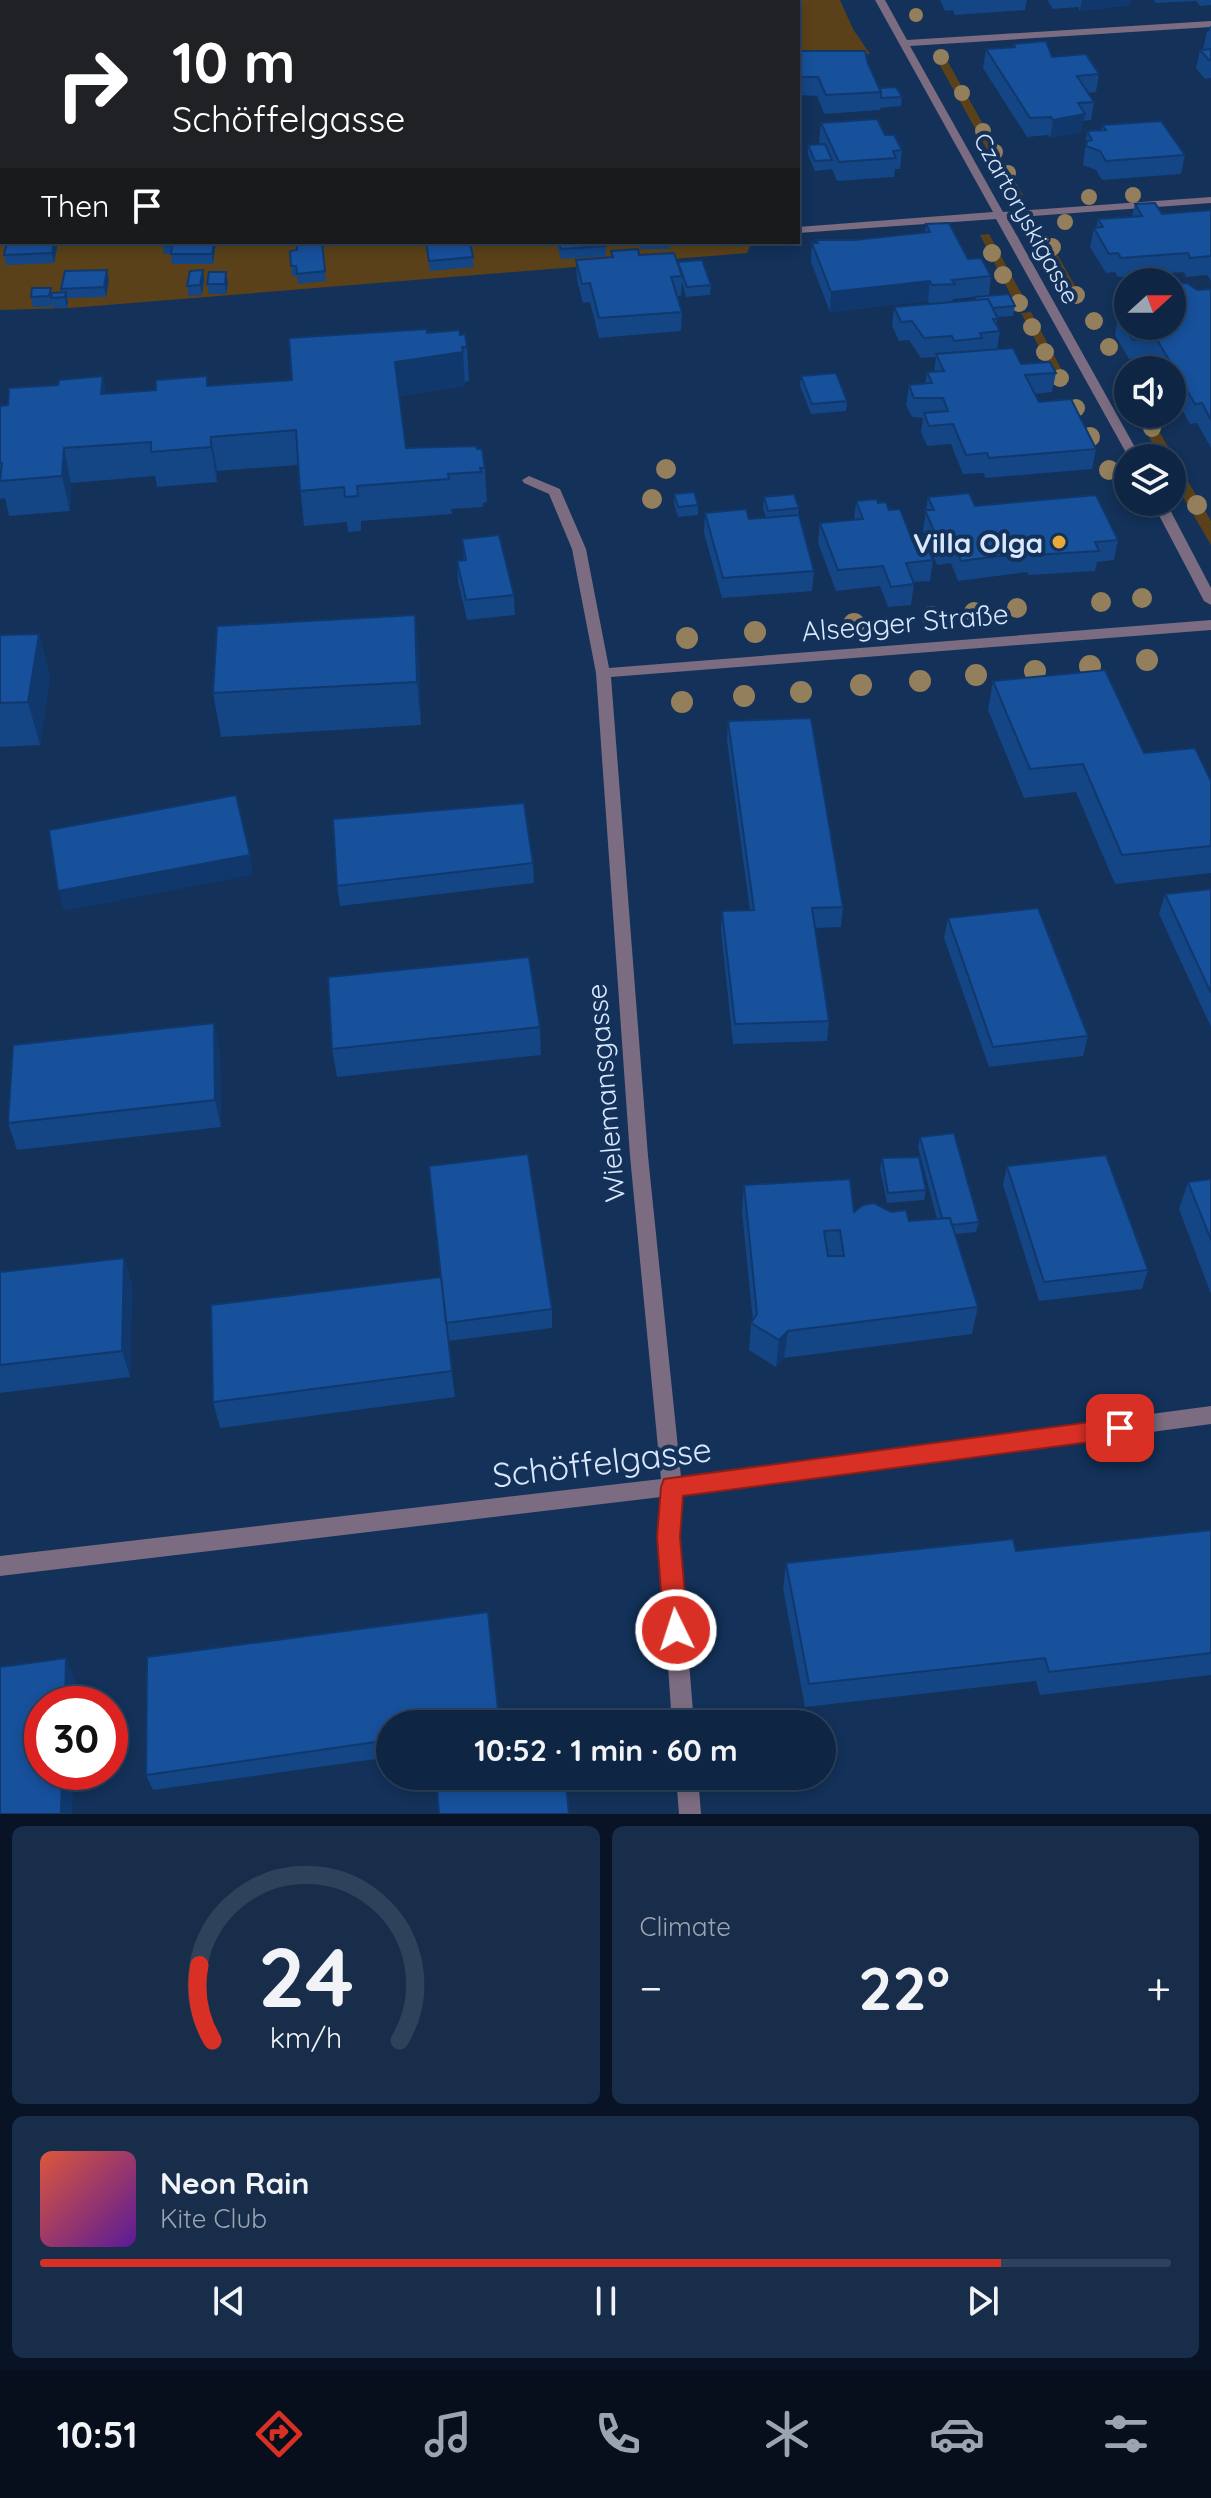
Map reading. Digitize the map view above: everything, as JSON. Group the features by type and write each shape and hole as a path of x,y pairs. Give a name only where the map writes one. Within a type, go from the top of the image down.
{"street":[{"name":"Czartoryskigasse","path":"880,0 1127,444"},
{"path":"904,43 1211,24"},
{"path":"800,230 1211,200"},
{"name":"Wielemansgasse","path":"529,480 555,492 579,549 603,673 639,1156 672,1487 669,1537 682,1710"},
{"path":"1166,516 1211,601"},
{"name":"Alsegger Straße","path":"603,673 1211,625"},
{"name":"Schöffelgasse","path":"0,1566 672,1487 1211,1415"},
{"path":"688,1790 690,1814"}],"shaded area":[{"path":"800,0 840,0 853,29 870,54 800,55"},
{"path":"934,55 944,55 1023,195 1013,196"},
{"path":"989,234 1027,304 1016,305 980,235"},
{"path":"1046,235 1082,298 1071,299 1036,236"},
{"path":"0,244 751,244 747,253 70,308 0,310"},
{"path":"1031,312 1067,380 1057,381 1021,313"},
{"path":"1144,428 1157,428 1166,444 1153,444"},
{"path":"1186,478 1211,521 1211,545 1186,502"}],"building":[{"path":"1046,41 1052,57 1086,54 1099,74 1077,76 1094,102 1078,103 1085,114 1053,120 1051,117 1030,118 986,49"},
{"path":"1211,49 1211,60 1209,60 1200,50"},
{"path":"800,51 865,51 881,92 826,95 818,77 800,77"},
{"path":"896,87 902,97 881,98 880,88"},
{"path":"877,119 885,135 894,135 902,150 893,151 896,158 839,162 821,123"},
{"path":"1161,121 1185,155 1106,161 1100,151 1086,146 1087,141 1092,140 1087,131 1106,130 1102,125"},
{"path":"825,144 832,160 815,161 808,145"},
{"path":"1155,203 1162,214 1211,210 1211,256 1190,258 1188,253 1121,258 1118,253 1109,254 1094,228 1103,227 1098,219 1142,216 1135,204"},
{"path":"949,223 968,259 981,258 991,276 952,280 955,284 932,285 930,281 831,292 812,243 818,243 816,240 854,240 930,232 926,224"},
{"path":"7,244 54,244 52,253 4,255"},
{"path":"172,244 214,244 212,254 171,254"},
{"path":"297,244 322,244 325,271 297,274 296,266 291,266 290,251 297,250"},
{"path":"426,244 470,244 473,257 429,261"},
{"path":"560,244 606,246 561,249"},
{"path":"638,249 639,255 674,253 682,276 671,277 682,312 599,318 590,283 582,284 576,260 613,257 611,251"},
{"path":"702,260 711,285 687,287 678,262"},
{"path":"107,270 104,287 61,289 65,271"},
{"path":"203,270 200,285 187,286 190,271"},
{"path":"209,272 226,272 225,284 207,284"},
{"path":"1186,283 1197,290 1211,289 1211,420 1202,403 1195,404 1186,389 1186,356 1167,356 1157,340 1186,340"},
{"path":"32,288 51,288 49,296 31,297"},
{"path":"66,292 65,297 51,298 52,293"},
{"path":"1009,294 1015,306 993,308 988,299 976,300 974,297"},
{"path":"988,299 1000,331 980,333 982,338 954,341 952,336 924,338 912,321 901,322 894,307"},
{"path":"427,329 427,333 459,330 460,335 465,334 467,347 462,347 463,352 395,362 406,448 476,446 482,449 485,468 480,468 481,472 448,474 449,479 357,486 358,496 345,497 344,487 300,491 296,430 211,437 211,447 151,452 151,442 64,448 62,476 0,481 0,406 8,405 9,388 58,385 59,380 103,376 101,394 156,390 156,380 207,376 207,386 292,380 289,338"},
{"path":"1013,348 1021,364 1050,362 1056,373 1025,375 1039,402 1071,399 1096,449 989,458 987,453 966,455 953,424 929,426 924,413 948,411 943,398 914,398 909,385 932,383 927,372 944,371 936,354"},
{"path":"836,373 847,401 812,404 801,376"},
{"path":"694,492 698,505 678,507 674,494"},
{"path":"969,493 975,506 1096,495 1118,540 1095,542 1099,551 1033,555 1031,552 961,561 954,543 940,545 925,510 934,510 928,497"},
{"path":"794,494 799,508 768,511 764,497"},
{"path":"877,499 878,503 886,502 889,510 900,509 911,537 922,536 933,560 906,563 914,584 891,587 883,566 838,570 820,523 863,519 856,501"},
{"path":"746,509 749,519 799,515 814,571 723,578 705,513"},
{"path":"499,535 514,595 466,600 457,561 466,560 462,539"},
{"path":"415,615 417,682 213,693 217,626"},
{"path":"39,634 28,702 0,703 0,635"},
{"path":"1105,670 1144,753 1195,748 1211,781 1211,846 1122,855 1083,764 1030,769 993,681"},
{"path":"811,718 843,907 812,908 829,1021 735,1024 722,911 754,910 728,721"},
{"path":"236,795 250,855 58,891 49,830"},
{"path":"524,803 533,863 337,886 333,819"},
{"path":"1211,889 1211,993 1165,894"},
{"path":"1038,908 1088,1036 993,1047 948,918"},
{"path":"529,957 540,1027 332,1049 328,977"},
{"path":"214,1023 215,1100 8,1123 13,1045"},
{"path":"954,1133 979,1222 952,1225 950,1218 942,1218 920,1137"},
{"path":"528,1154 552,1309 446,1323 429,1166"},
{"path":"1106,1155 1148,1270 1044,1282 1007,1166"},
{"path":"919,1157 926,1190 888,1193 882,1158"},
{"path":"850,1179 854,1212 863,1205 874,1203 891,1212 906,1210 909,1221 950,1218 978,1307 788,1331 779,1340 751,1323 757,1314 744,1185","holes":["840,1230 844,1256 828,1256 824,1231"]},
{"path":"1211,1179 1211,1240 1188,1182"},
{"path":"124,1258 122,1351 0,1365 0,1272"},
{"path":"441,1277 452,1371 213,1402 211,1305"},
{"path":"1211,1530 1211,1653 1049,1672 1045,1658 809,1684 786,1563 1013,1539 1016,1551"},
{"path":"488,1612 498,1710 376,1710 376,1742 146,1775 147,1657"},
{"path":"66,1658 65,1686 24,1686 24,1790 62,1790 61,1814 0,1814 0,1667"},
{"path":"437,1790 566,1790 569,1814 439,1814"}],"place":[{"name":"Villa Olga","path":"1059,542"}],"route":[{"path":"676,1630 669,1537 672,1487 1120,1428"}]}
